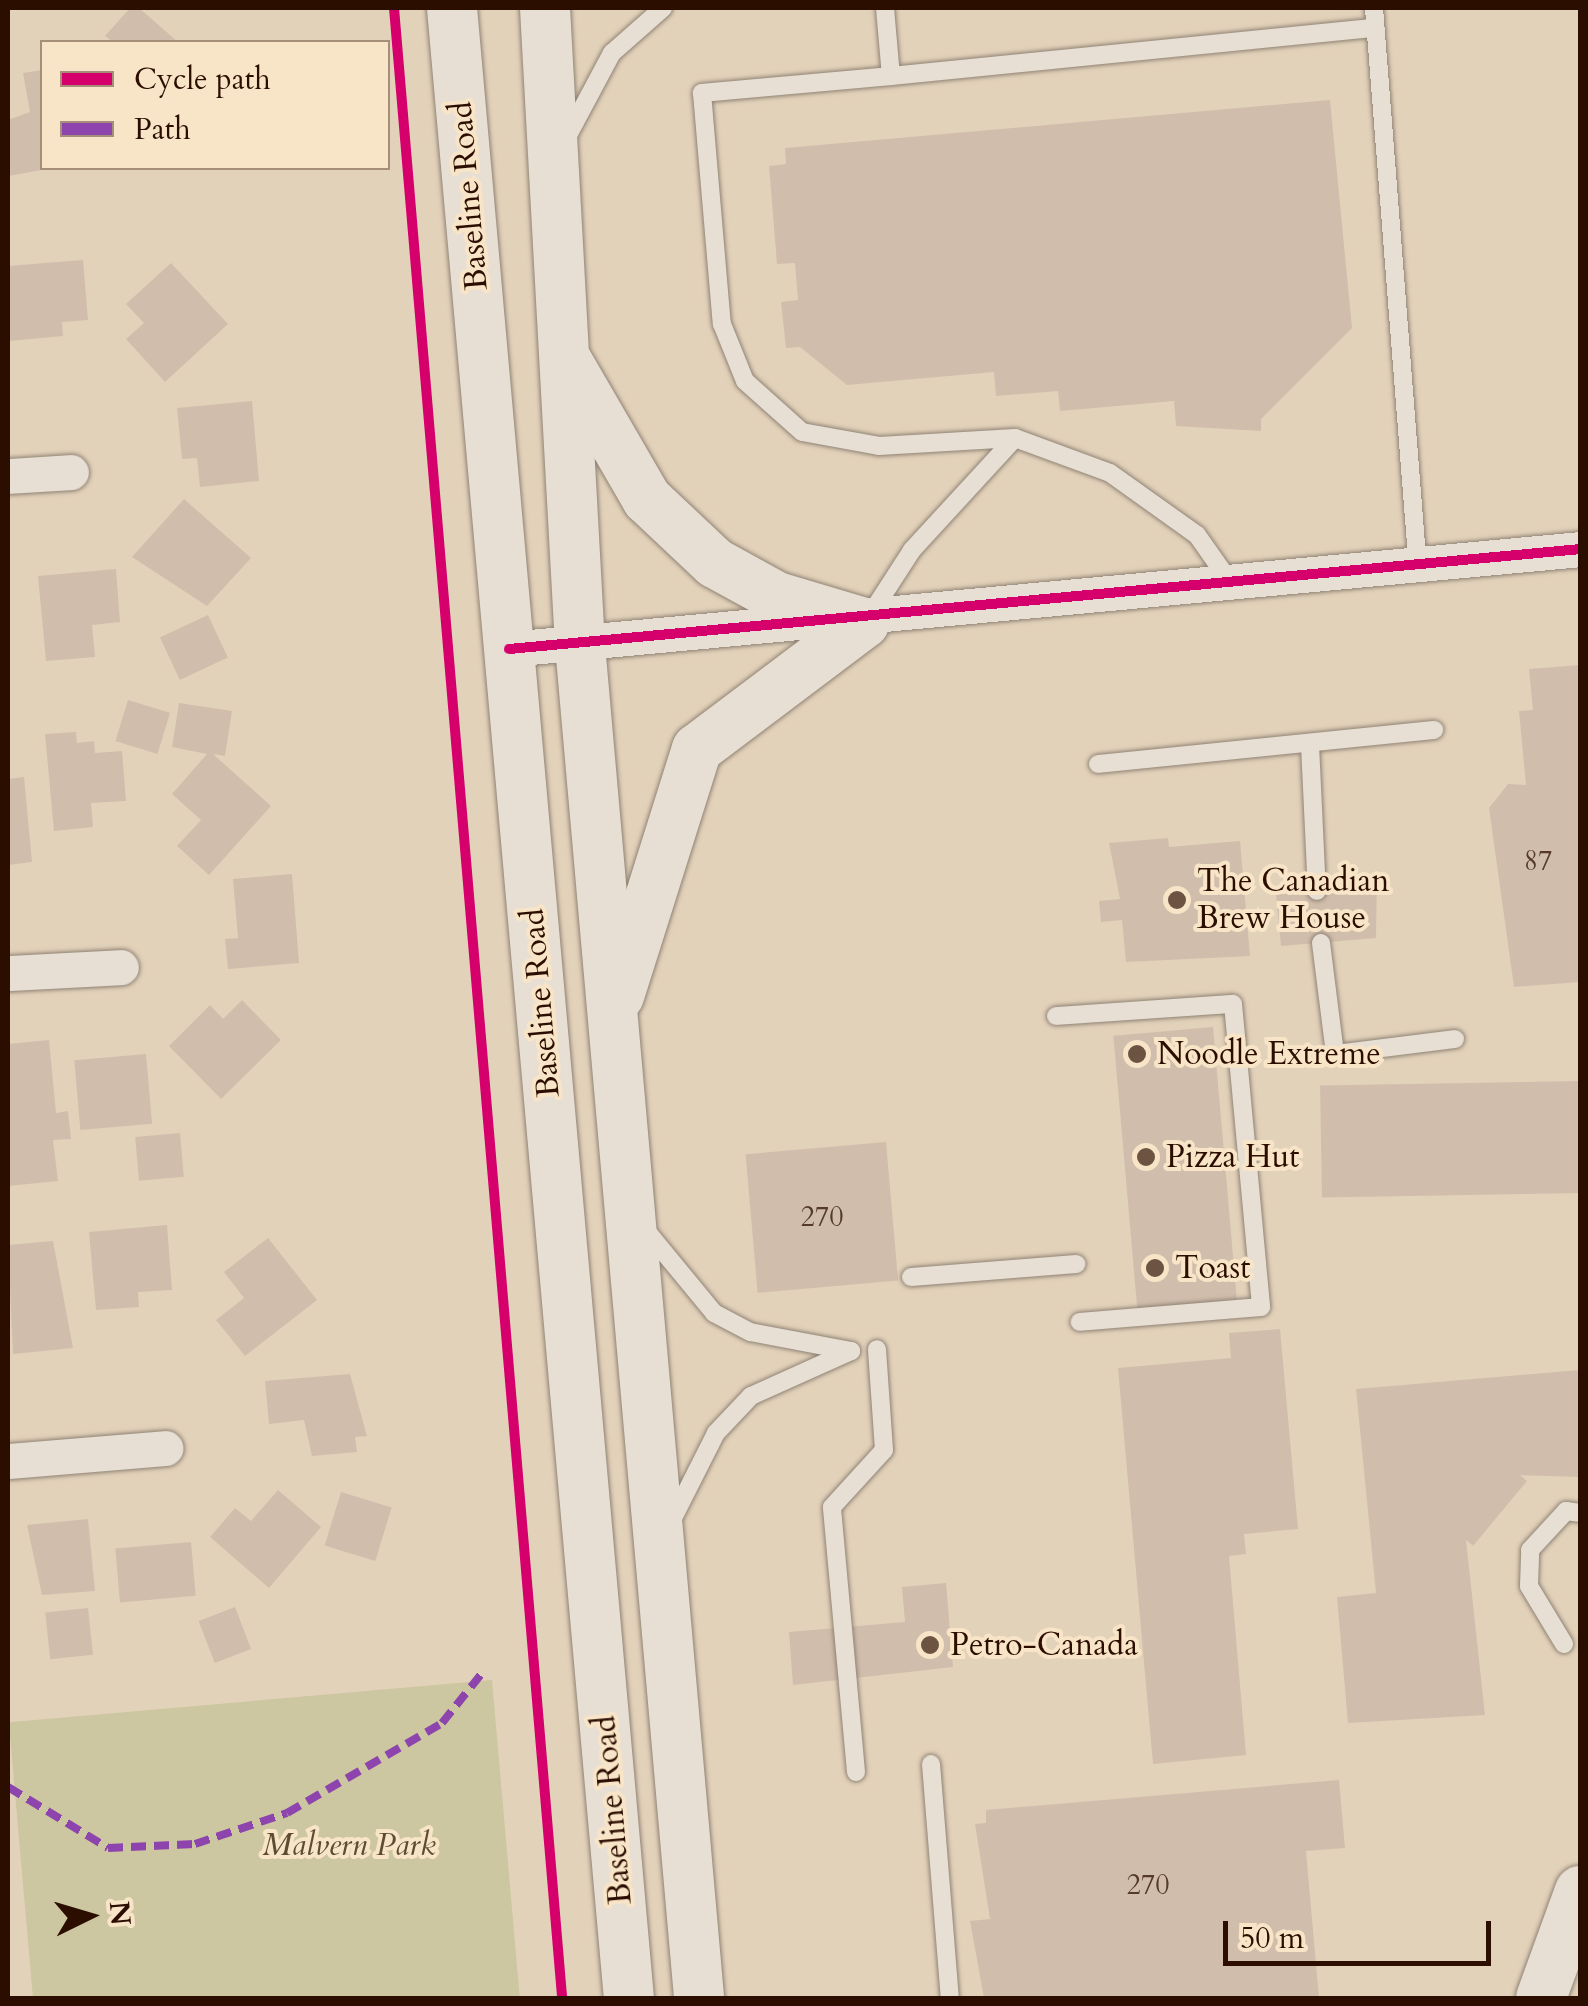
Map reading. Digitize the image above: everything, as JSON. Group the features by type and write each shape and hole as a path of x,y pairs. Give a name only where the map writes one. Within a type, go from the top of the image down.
{"main road":[{"name":"Baseline Road","path":"452,8 629,1998"},
{"path":"545,8 560,348 580,644 698,1998"},
{"path":"560,348 647,500 716,563 777,598 864,623"},
{"path":"612,1020 697,749 864,623"},
{"path":"1541,1998 1580,1891"}],"street":[{"path":"8,476 71,472"},
{"path":"509,649 864,623 1418,569 1580,549"},
{"path":"8,973 120,967"},
{"path":"8,1460 164,1448"}],"lane":[{"path":"552,166 612,53 663,8"},
{"path":"885,8 891,76"},
{"path":"1374,8 1418,569"},
{"path":"1234,587 1197,535 1110,473 1015,438 880,446 802,432 745,381 722,324 702,93 1375,28"},
{"path":"864,623 912,550 1015,438"},
{"path":"1098,764 1310,746 1434,730"},
{"path":"1310,746 1317,891"},
{"path":"1320,943 1335,1054 1456,1039"},
{"path":"1056,1016 1234,1004 1261,1307 1080,1322"},
{"path":"628,1210 714,1312 750,1332 851,1352 752,1396 716,1433 659,1545"},
{"path":"911,1277 1076,1264"},
{"path":"856,1772 832,1507 884,1450 877,1349"},
{"path":"1564,1644 1529,1586 1530,1550 1566,1511 1580,1513"},
{"path":"931,1764 950,1998"}],"green space":[{"name":"Malvern Park","path":"492,1680 520,1998 33,1998 9,1722"}],"building":[{"path":"130,8 139,8 176,40 110,40 105,36"},
{"path":"40,70 42,170 8,176 8,120 30,112 23,73"},
{"path":"1330,100 1352,328 1261,419 1261,431 1176,426 1174,401 1060,411 1058,391 996,396 994,372 847,385 800,347 786,348 781,302 798,300 795,263 777,264 769,166 786,164 785,148"},
{"path":"83,260 88,320 62,322 63,336 10,341 8,266"},
{"path":"171,263 228,324 165,382 126,339 144,323 126,304"},
{"path":"252,401 259,481 200,487 197,458 182,459 177,408"},
{"path":"184,499 251,558 207,606 132,557"},
{"path":"116,569 120,622 92,625 95,657 46,661 38,576"},
{"path":"208,615 228,658 180,680 160,637"},
{"path":"1580,665 1580,982 1514,987 1489,808 1508,784 1526,785 1519,711 1533,710 1529,669"},
{"path":"128,700 170,713 158,754 115,741"},
{"path":"179,703 232,711 225,756 213,754 271,806 209,875 177,846 201,820 172,794 207,754 172,747"},
{"path":"76,732 77,743 94,741 95,753 122,751 126,801 91,803 93,827 54,831 45,734"},
{"path":"24,777 32,862 8,865 8,779"},
{"name":"The Canadian Brew House","path":"1168,838 1169,847 1240,841 1250,956 1126,962 1122,920 1101,922 1099,901 1120,899 1109,843"},
{"path":"292,874 299,963 228,969 225,939 238,938 233,879"},
{"path":"1377,877 1376,938 1281,946 1276,895"},
{"path":"242,1000 281,1040 221,1099 169,1046 210,1005 223,1019"},
{"path":"1213,1027 1237,1302 1137,1311 1113,1036"},
{"path":"49,1040 56,1113 68,1111 71,1139 53,1140 58,1181 8,1186 8,1044"},
{"path":"146,1054 152,1124 80,1130 74,1060"},
{"path":"1579,1081 1580,1193 1322,1198 1320,1086"},
{"path":"180,1133 184,1177 139,1181 135,1137"},
{"path":"886,1142 898,1280 758,1293 746,1154"},
{"path":"167,1225 172,1290 138,1292 139,1307 96,1310 89,1232"},
{"path":"268,1238 317,1300 245,1356 216,1320 244,1298 224,1272"},
{"path":"53,1241 73,1348 13,1354 8,1245"},
{"path":"1280,1329 1298,1529 1244,1534 1246,1554 1229,1556 1246,1755 1153,1764 1118,1368 1231,1358 1229,1333"},
{"path":"1580,1370 1580,1477 1520,1475 1527,1481 1473,1546 1466,1540 1485,1715 1348,1723 1337,1597 1376,1593 1356,1389"},
{"path":"350,1374 367,1436 355,1437 357,1452 312,1456 304,1420 269,1424 265,1381"},
{"path":"278,1490 321,1527 269,1588 210,1537 235,1508 251,1521"},
{"path":"341,1492 392,1507 375,1561 325,1546"},
{"path":"88,1519 95,1591 42,1595 27,1525"},
{"path":"191,1542 196,1596 120,1602 115,1549"},
{"path":"946,1583 953,1667 793,1685 789,1632 905,1622 902,1587"},
{"path":"235,1607 251,1649 215,1663 199,1621"},
{"path":"88,1608 93,1655 50,1659 45,1612"},
{"path":"1339,1780 1345,1848 1306,1851 1319,1998 984,1998 970,1921 990,1919 975,1824 986,1823 986,1810"}],"marked path":[{"path":"8,1787 108,1848 195,1844 287,1813 442,1723 483,1672"}],"cycle path":[{"path":"394,8 562,1998"},
{"path":"509,649 1580,549"}],"place":[{"name":"The Canadian Brew House","path":"1177,900"},
{"name":"Noodle Extreme","path":"1137,1054"},
{"name":"Pizza Hut","path":"1146,1157"},
{"name":"Toast","path":"1155,1268"},
{"name":"Petro-Canada","path":"930,1645"}]}
